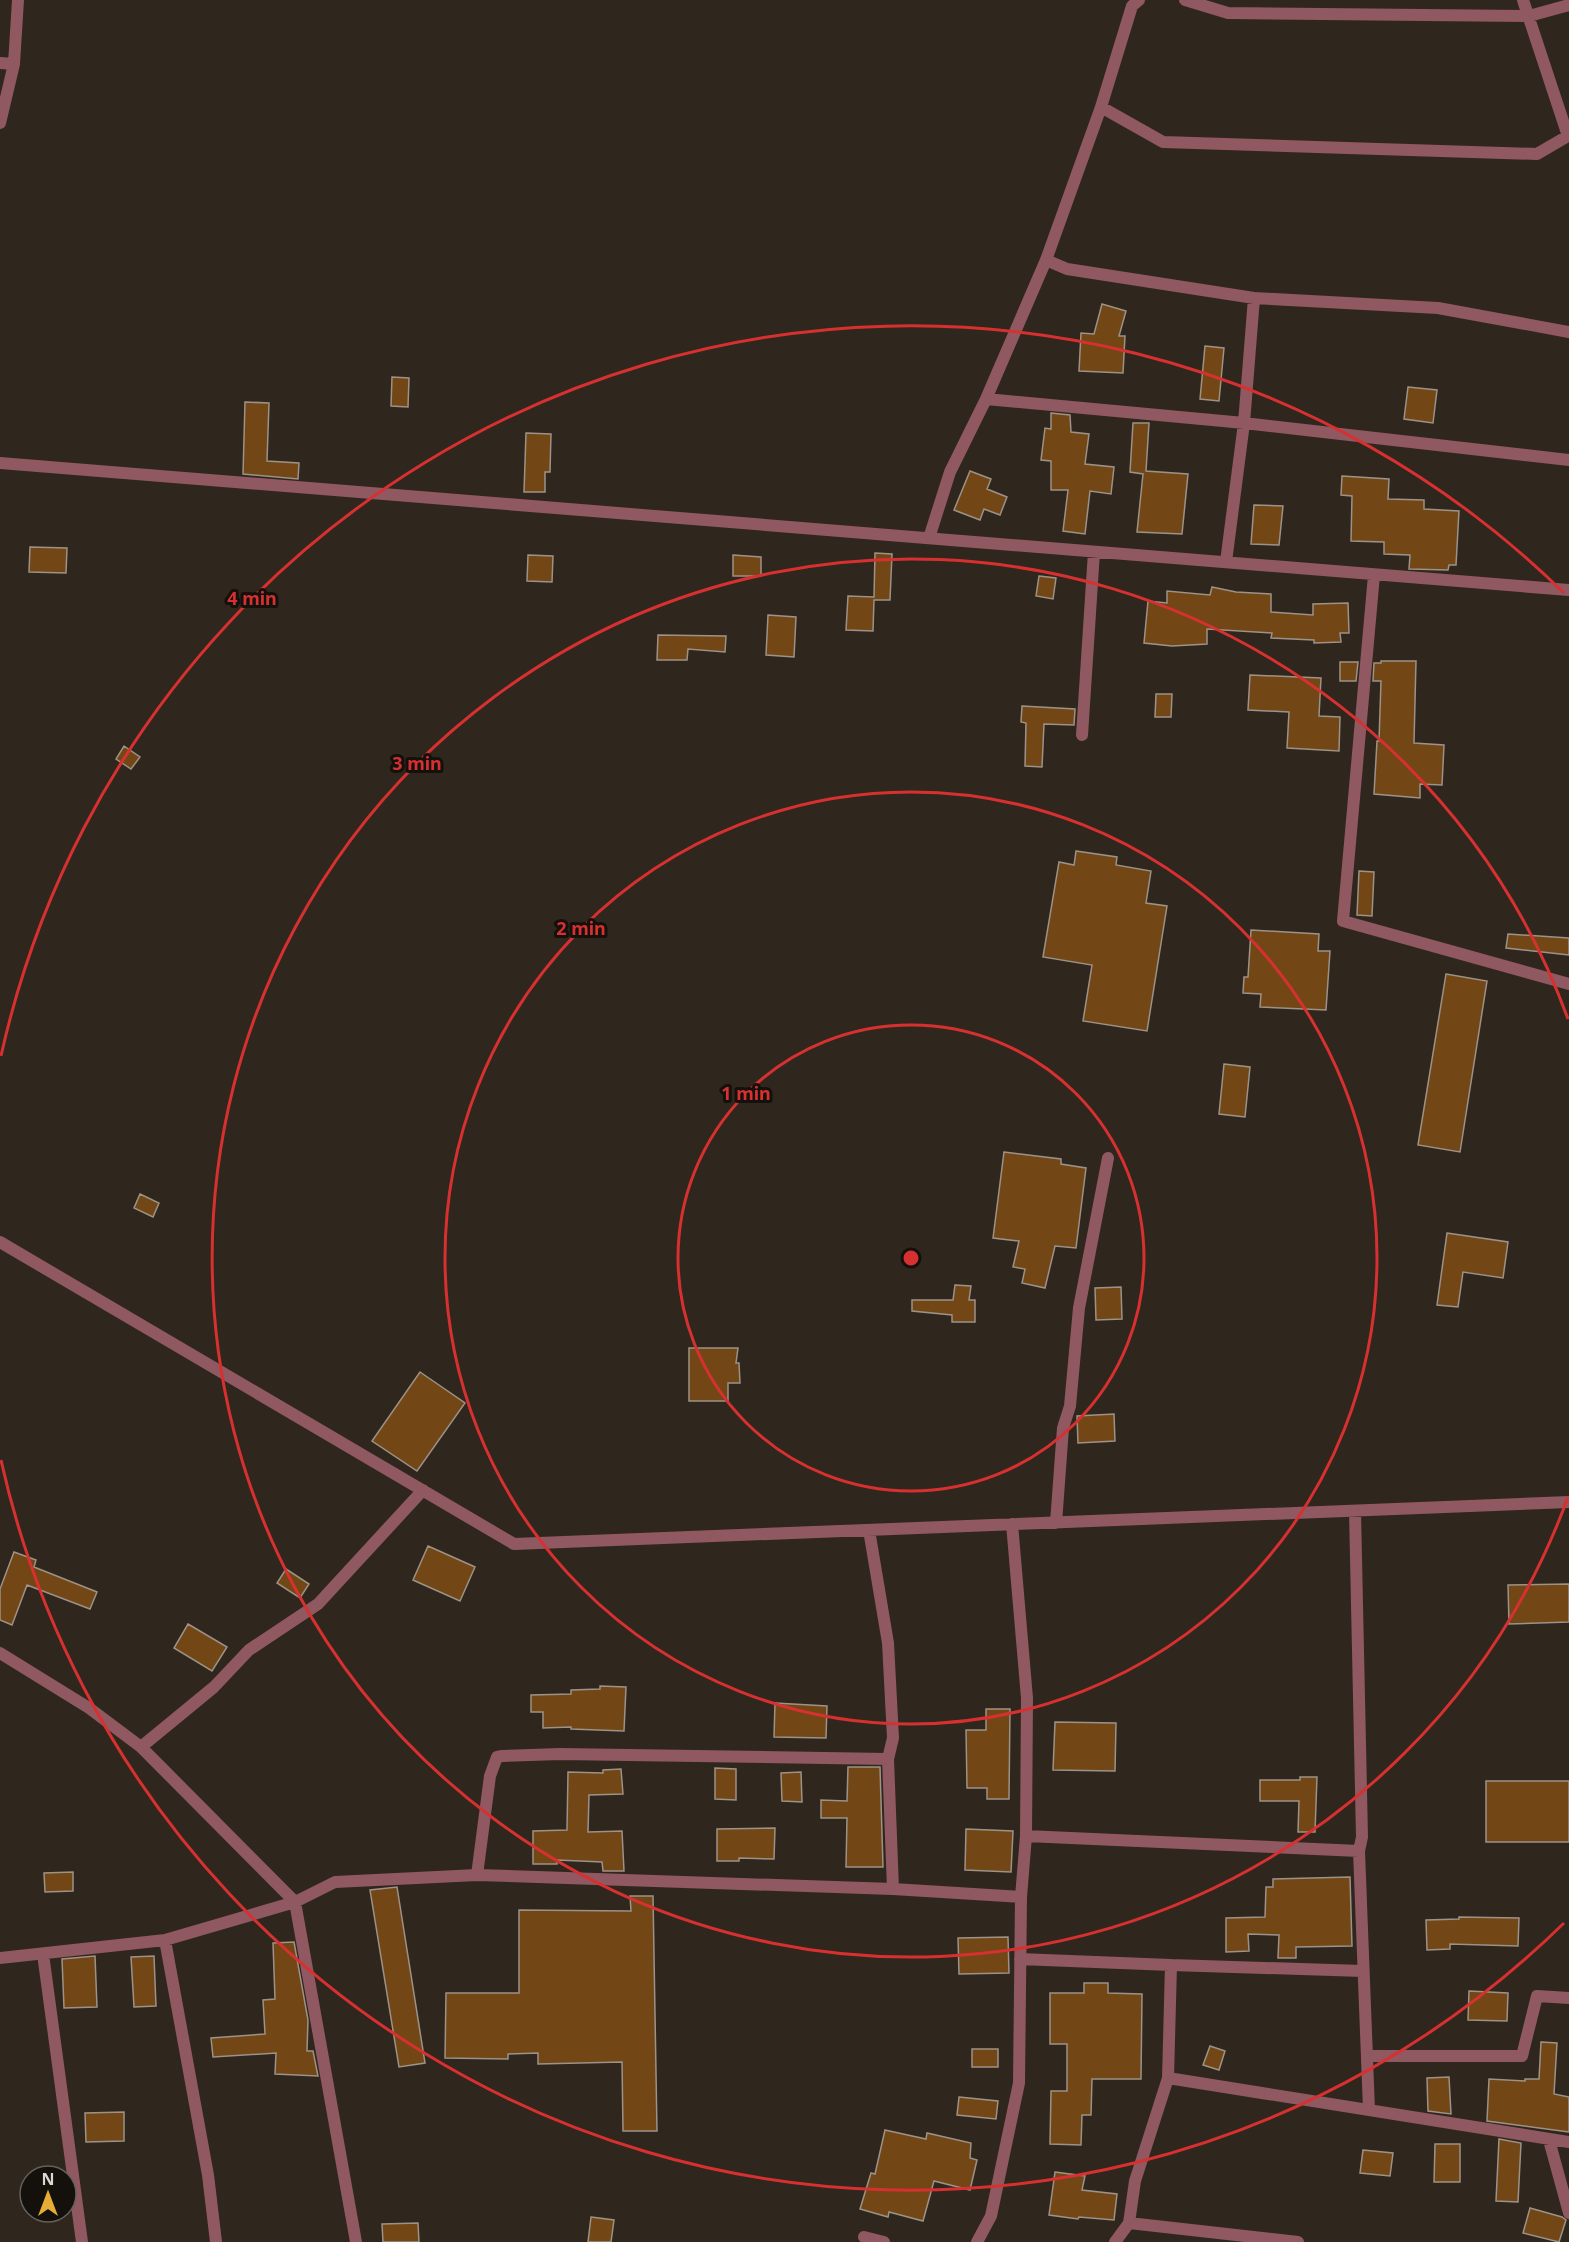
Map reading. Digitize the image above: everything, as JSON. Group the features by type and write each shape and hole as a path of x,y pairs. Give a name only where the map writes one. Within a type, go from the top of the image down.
{"street":[{"path":"0,123 14,64 18,0"},
{"path":"929,538 950,472 986,399 1046,260 1101,107 1132,6 1139,0"},
{"path":"1185,0 1228,13 1529,16 1569,5"},
{"path":"1101,107 1163,142 1537,154 1568,136 1523,0"},
{"path":"0,63 14,64"},
{"path":"1046,260 1067,269 1254,298 1438,308 1569,332"},
{"path":"1226,562 1244,423 1254,298"},
{"path":"986,399 1244,423 1569,460"},
{"path":"0,463 1569,590"},
{"path":"1082,735 1094,552"},
{"path":"1374,574 1343,921 1569,984"},
{"path":"1056,1523 1063,1428 1070,1406 1079,1308 1108,1158"},
{"path":"0,1242 514,1544 1569,1502"},
{"path":"141,1747 214,1687 249,1650 318,1604 423,1490"},
{"path":"1356,1511 1362,1837 1359,1851 1369,2110"},
{"path":"977,2242 991,2216 1019,2083 1020,1897 1026,1836 1027,1698 1012,1524"},
{"path":"869,1530 888,1643 893,1738 888,1759 893,1888"},
{"path":"0,1653 89,1708 141,1747 296,1902 356,2242"},
{"path":"477,1875 489,1776 496,1757 560,1754 888,1759"},
{"path":"1026,1836 1359,1851"},
{"path":"0,1958 165,1940 296,1902 335,1882 477,1875 893,1888 1020,1897"},
{"path":"165,1940 208,2175 216,2242"},
{"path":"43,1954 82,2242"},
{"path":"1020,1959 1364,1971"},
{"path":"1115,2242 1129,2223 1136,2181 1168,2078 1171,1965"},
{"path":"1367,2056 1522,2056 1537,1996 1569,1998"},
{"path":"1168,2078 1569,2142"},
{"path":"1549,2140 1569,2213"},
{"path":"1129,2223 1298,2242"},
{"path":"864,2237 884,2242"}],"building":[{"path":"1102,304 1126,311 1119,336 1125,336 1123,373 1079,371 1081,333 1094,334"},
{"path":"1205,346 1224,348 1219,401 1200,399"},
{"path":"392,377 409,378 408,407 391,406"},
{"path":"1408,387 1437,390 1433,423 1404,419"},
{"path":"245,402 269,403 267,461 299,463 298,479 243,474"},
{"path":"1051,413 1070,415 1071,432 1089,434 1085,464 1114,467 1111,494 1090,491 1085,534 1063,531 1068,490 1051,490 1051,461 1041,460 1045,428 1051,429"},
{"path":"1133,423 1149,423 1146,471 1188,474 1182,534 1137,532 1143,474 1130,472"},
{"path":"526,433 551,434 550,472 545,472 545,492 524,492"},
{"path":"970,471 991,479 987,489 1007,497 1000,515 984,509 980,520 954,510"},
{"path":"1342,476 1389,479 1388,499 1424,500 1424,509 1459,511 1456,565 1449,565 1448,570 1409,569 1410,555 1384,554 1384,542 1351,541 1352,496 1341,495"},
{"path":"1254,505 1283,506 1279,545 1251,544"},
{"path":"30,547 67,548 66,573 29,572"},
{"path":"875,553 892,554 890,600 874,600 873,631 846,630 848,596 874,597"},
{"path":"528,555 553,556 552,582 527,581"},
{"path":"733,555 761,557 761,576 733,576"},
{"path":"1039,576 1056,578 1053,599 1036,596"},
{"path":"1212,587 1236,592 1271,594 1271,612 1313,615 1313,604 1348,603 1349,633 1340,633 1341,642 1314,643 1314,640 1271,638 1272,633 1207,629 1207,644 1172,646 1144,643 1148,601 1167,603 1167,591 1210,595"},
{"path":"768,615 796,617 794,657 766,655"},
{"path":"658,635 726,636 725,652 688,649 687,660 657,660"},
{"path":"1381,661 1416,661 1414,743 1444,745 1442,785 1420,784 1420,798 1374,794 1381,681 1373,681 1374,663 1381,663"},
{"path":"1340,662 1358,662 1356,681 1340,681"},
{"path":"1250,675 1321,678 1319,716 1340,717 1339,751 1287,748 1289,712 1248,710"},
{"path":"1156,694 1172,694 1171,717 1155,717"},
{"path":"1022,706 1075,709 1074,725 1044,724 1042,767 1025,766 1026,723 1021,722"},
{"path":"124,746 140,757 131,769 116,759"},
{"path":"1076,851 1117,857 1116,865 1151,871 1146,903 1167,906 1147,1031 1083,1021 1092,965 1043,957 1059,862 1074,865"},
{"path":"1359,871 1374,872 1372,916 1357,915"},
{"path":"1251,930 1319,934 1318,951 1330,951 1326,1010 1260,1007 1261,994 1243,993 1244,977 1248,977"},
{"path":"1508,934 1569,938 1569,955 1506,948"},
{"path":"1446,974 1487,981 1460,1152 1418,1145"},
{"path":"1224,1064 1250,1067 1245,1117 1219,1114"},
{"path":"1004,1152 1061,1159 1061,1164 1086,1168 1076,1248 1055,1246 1045,1288 1022,1283 1025,1269 1013,1267 1019,1241 993,1238"},
{"path":"140,1194 159,1203 153,1217 134,1208"},
{"path":"1447,1233 1508,1242 1503,1278 1463,1272 1458,1307 1437,1305"},
{"path":"955,1285 971,1286 969,1300 975,1300 975,1322 952,1322 952,1315 912,1311 912,1300 953,1300"},
{"path":"1121,1287 1122,1319 1096,1320 1095,1288"},
{"path":"689,1348 738,1348 736,1363 739,1363 740,1383 728,1383 728,1401 689,1401"},
{"path":"420,1372 465,1403 417,1471 372,1441"},
{"path":"1114,1414 1115,1441 1078,1443 1077,1416"},
{"path":"428,1546 475,1567 460,1601 413,1580"},
{"path":"14,1552 36,1560 34,1567 97,1592 90,1609 27,1585 12,1625 0,1620 0,1589"},
{"path":"286,1569 309,1584 300,1598 277,1583"},
{"path":"1569,1584 1569,1622 1509,1624 1508,1585"},
{"path":"188,1624 227,1647 212,1671 174,1648"},
{"path":"600,1686 626,1687 624,1731 571,1729 571,1727 543,1728 543,1712 531,1712 531,1695 571,1694 571,1690 600,1689"},
{"path":"775,1703 827,1706 826,1738 774,1737"},
{"path":"986,1709 1010,1709 1009,1799 987,1799 987,1788 967,1788 966,1730 986,1730"},
{"path":"1055,1722 1116,1723 1115,1771 1053,1770"},
{"path":"848,1767 880,1767 883,1867 846,1867 847,1818 821,1818 821,1800 847,1801"},
{"path":"715,1768 736,1769 736,1800 715,1799"},
{"path":"621,1769 623,1794 589,1795 588,1832 622,1831 624,1871 603,1871 602,1862 557,1860 557,1864 533,1864 533,1831 567,1830 568,1772 603,1773 603,1770"},
{"path":"801,1772 802,1802 782,1801 781,1773"},
{"path":"1300,1777 1317,1777 1315,1832 1298,1832 1299,1801 1260,1801 1260,1780 1300,1780"},
{"path":"1486,1781 1569,1781 1569,1842 1486,1842"},
{"path":"775,1828 774,1859 739,1858 739,1861 717,1861 717,1829"},
{"path":"966,1829 1013,1831 1011,1872 965,1870"},
{"path":"73,1872 73,1891 45,1892 44,1873"},
{"path":"1350,1877 1352,1946 1296,1947 1296,1958 1278,1958 1279,1935 1248,1934 1249,1951 1226,1952 1226,1918 1265,1917 1266,1887 1273,1887 1273,1879"},
{"path":"397,1887 425,2063 399,2067 370,1890"},
{"path":"630,1896 653,1896 657,2131 623,2131 622,2062 538,2064 538,2053 508,2054 508,2059 445,2058 446,1993 519,1993 519,1910 631,1911"},
{"path":"1459,1917 1519,1918 1518,1946 1450,1944 1450,1949 1427,1950 1426,1920 1459,1919"},
{"path":"1008,1937 1009,1973 959,1974 958,1938"},
{"path":"294,1942 308,2020 307,2051 313,2051 318,2076 275,2074 276,2053 213,2057 211,2038 265,2034 263,2000 275,1999 273,1943"},
{"path":"95,1956 97,2007 64,2008 62,1959"},
{"path":"154,1956 156,2006 134,2007 131,1957"},
{"path":"1084,1983 1108,1983 1108,1993 1142,1994 1141,2079 1092,2079 1091,2115 1082,2115 1081,2145 1050,2144 1051,2091 1067,2091 1067,2044 1050,2044 1050,1993 1084,1993"},
{"path":"1469,1991 1508,1993 1507,2021 1468,2020"},
{"path":"1541,2042 1557,2043 1554,2094 1569,2097 1569,2132 1487,2121 1489,2079 1525,2081 1525,2079 1539,2079"},
{"path":"1210,2046 1225,2051 1219,2070 1203,2065"},
{"path":"972,2049 998,2049 998,2067 972,2067"},
{"path":"1449,2077 1451,2114 1428,2111 1427,2078"},
{"path":"959,2097 998,2101 996,2119 957,2115"},
{"path":"124,2112 124,2141 86,2142 85,2113"},
{"path":"885,2130 926,2139 927,2133 971,2143 970,2158 977,2160 970,2190 934,2181 923,2221 889,2212 888,2217 860,2209 871,2173 875,2174"},
{"path":"1499,2139 1521,2143 1518,2202 1496,2201"},
{"path":"1435,2144 1460,2144 1460,2182 1434,2182"},
{"path":"1363,2150 1393,2153 1390,2176 1360,2173"},
{"path":"1055,2172 1085,2176 1082,2190 1117,2194 1114,2220 1049,2215"},
{"path":"1530,2208 1566,2220 1559,2242 1523,2233"},
{"path":"591,2217 614,2220 611,2242 588,2242"},
{"path":"418,2223 419,2242 383,2242 382,2224"}]}
